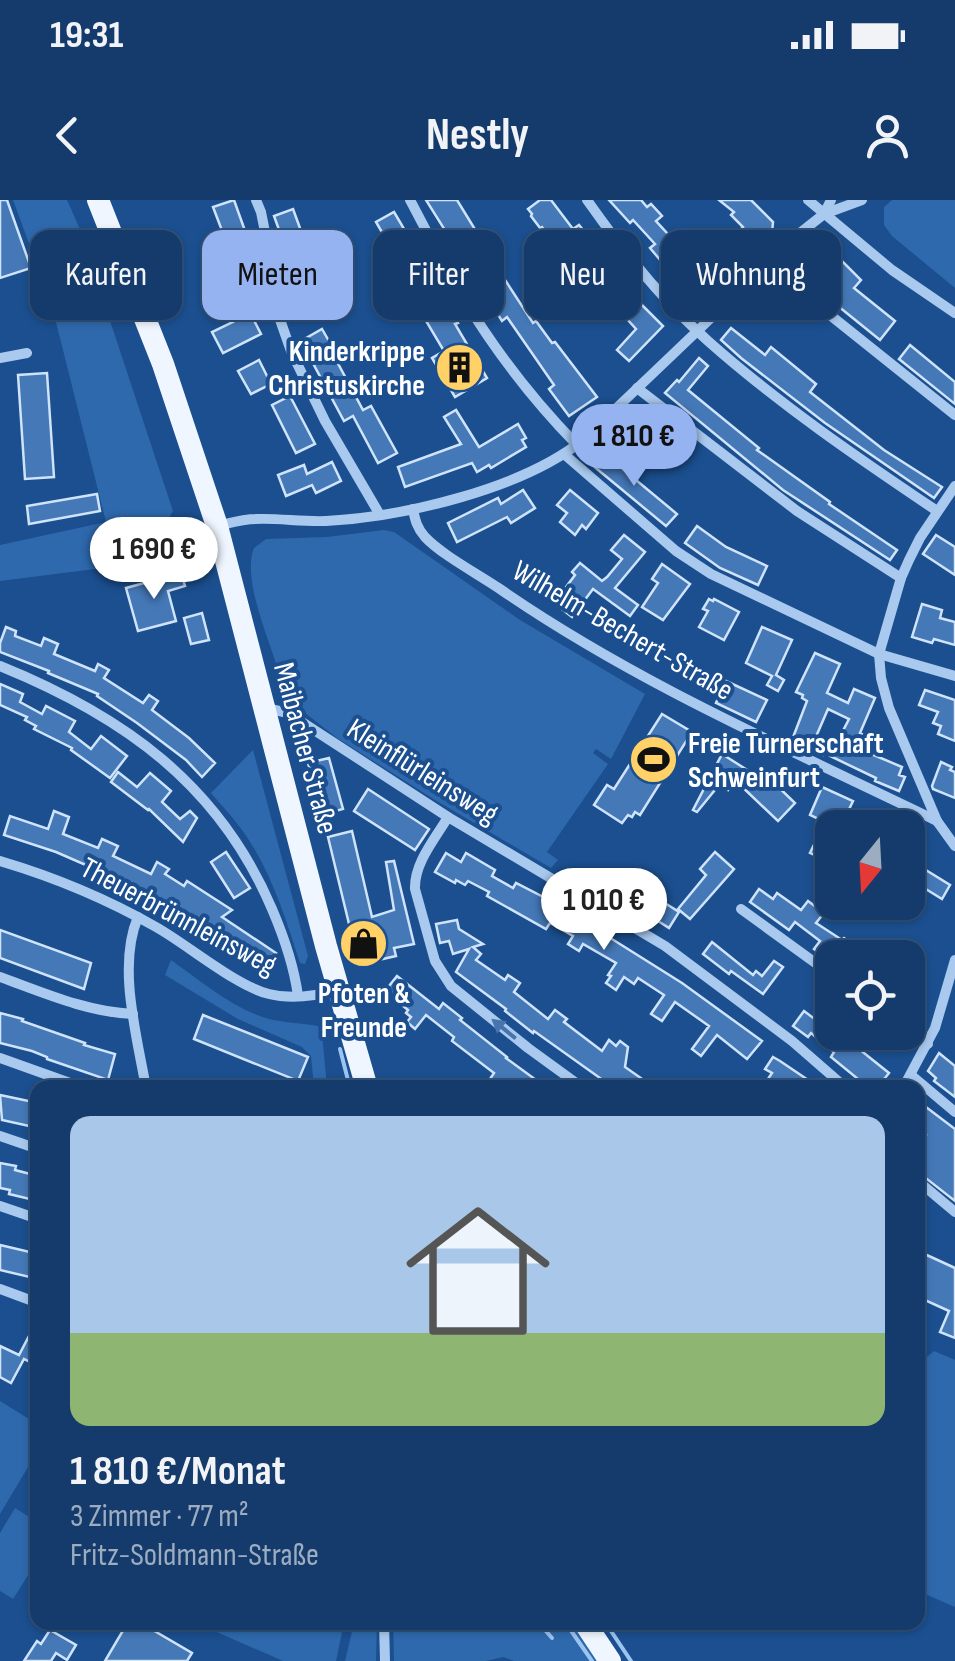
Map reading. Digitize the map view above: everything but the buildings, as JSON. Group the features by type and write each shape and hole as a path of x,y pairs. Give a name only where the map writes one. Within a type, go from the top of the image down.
{"main road":[{"name":"Maibacher Straße","path":"98,200 163,364 217,526 364,1080"},
{"path":"589,1630 610,1661"}],"street":[{"path":"256,200 274,277 270,291 292,350 325,421 380,515"},
{"path":"410,200 483,328 576,445"},
{"path":"587,200 633,261 697,330 855,456 937,511"},
{"path":"808,200 892,270 955,313"},
{"path":"824,214 831,200"},
{"path":"806,230 824,214 862,200"},
{"path":"217,526 258,519 321,521 380,515 441,504 479,491 564,454 708,320"},
{"path":"836,320 955,416"},
{"path":"0,358 27,354"},
{"path":"636,388 797,511 901,578"},
{"path":"564,454 676,551 712,574 879,654 955,676"},
{"path":"955,486 920,538 901,578 879,654 890,708 937,821 955,846"},
{"name":"Wilhelm-Bechert-Straße","path":"413,510 417,527 431,543 562,629 671,690 937,821"},
{"path":"0,666 57,692 120,729 161,758 204,798 251,862 283,934 298,996"},
{"name":"Kleinflürleinsweg","path":"265,708 288,713 448,818 664,946 792,1041 837,1080"},
{"path":"448,818 415,879 435,961 451,986 571,1080"},
{"name":"Theuerbrünnleinsweg","path":"0,861 79,890 138,918 258,990 298,996 338,989"},
{"path":"740,909 815,963"},
{"path":"138,918 129,944 133,1014 145,1080"},
{"path":"908,1080 928,1044 955,960"},
{"path":"0,977 82,1006 133,1014"},
{"path":"0,1058 62,1080"},
{"path":"911,1075 917,1080"},
{"path":"925,1087 955,1112"},
{"path":"0,1136 30,1147"},
{"path":"925,1187 955,1212"},
{"path":"0,1206 30,1216"},
{"path":"0,1289 30,1300"},
{"path":"384,1630 385,1661"}],"shaded area":[{"path":"13,200 67,200 80,230 30,230 30,246"},
{"path":"892,200 955,200 955,288 884,225 884,207"},
{"path":"56,320 110,320 173,511 147,555 103,568 0,581 0,545 106,522"},
{"path":"394,532 520,620 645,694 611,759 596,749 593,753 608,764 547,852 558,860 551,868 337,738 286,697 278,683 283,681 279,672 288,668 285,661 276,664 257,606 251,574 254,548 266,539"},
{"path":"253,750 308,956 305,964 300,963 261,861 211,793"},
{"path":"171,960 243,1009 275,1020 318,1026 326,1080 313,1080 311,1056 302,1047 238,1019 165,975"},
{"path":"934,1351 955,1360 955,1607 925,1594 927,1357"},
{"path":"0,1401 30,1420 30,1464 0,1514"},
{"path":"15,1508 30,1518 30,1572 13,1599 0,1591 0,1533"},
{"path":"212,1630 343,1630 336,1661 283,1661"},
{"path":"352,1630 377,1630 376,1661 345,1661"},
{"path":"393,1630 577,1630 598,1661 514,1661 503,1657 486,1661 394,1661"}],"waterway":[{"path":"340,1049 348,1080"},
{"path":"545,1630 552,1638"},
{"path":"571,1630 592,1661"},
{"path":"610,1630 631,1661"}],"place":[{"name":"Kinderkrippe Christuskirche","path":"460,368"},
{"name":"Freie Turnerschaft Schweinfurt","path":"653,760"},
{"name":"Pfoten & Freunde","path":"364,944"}]}
